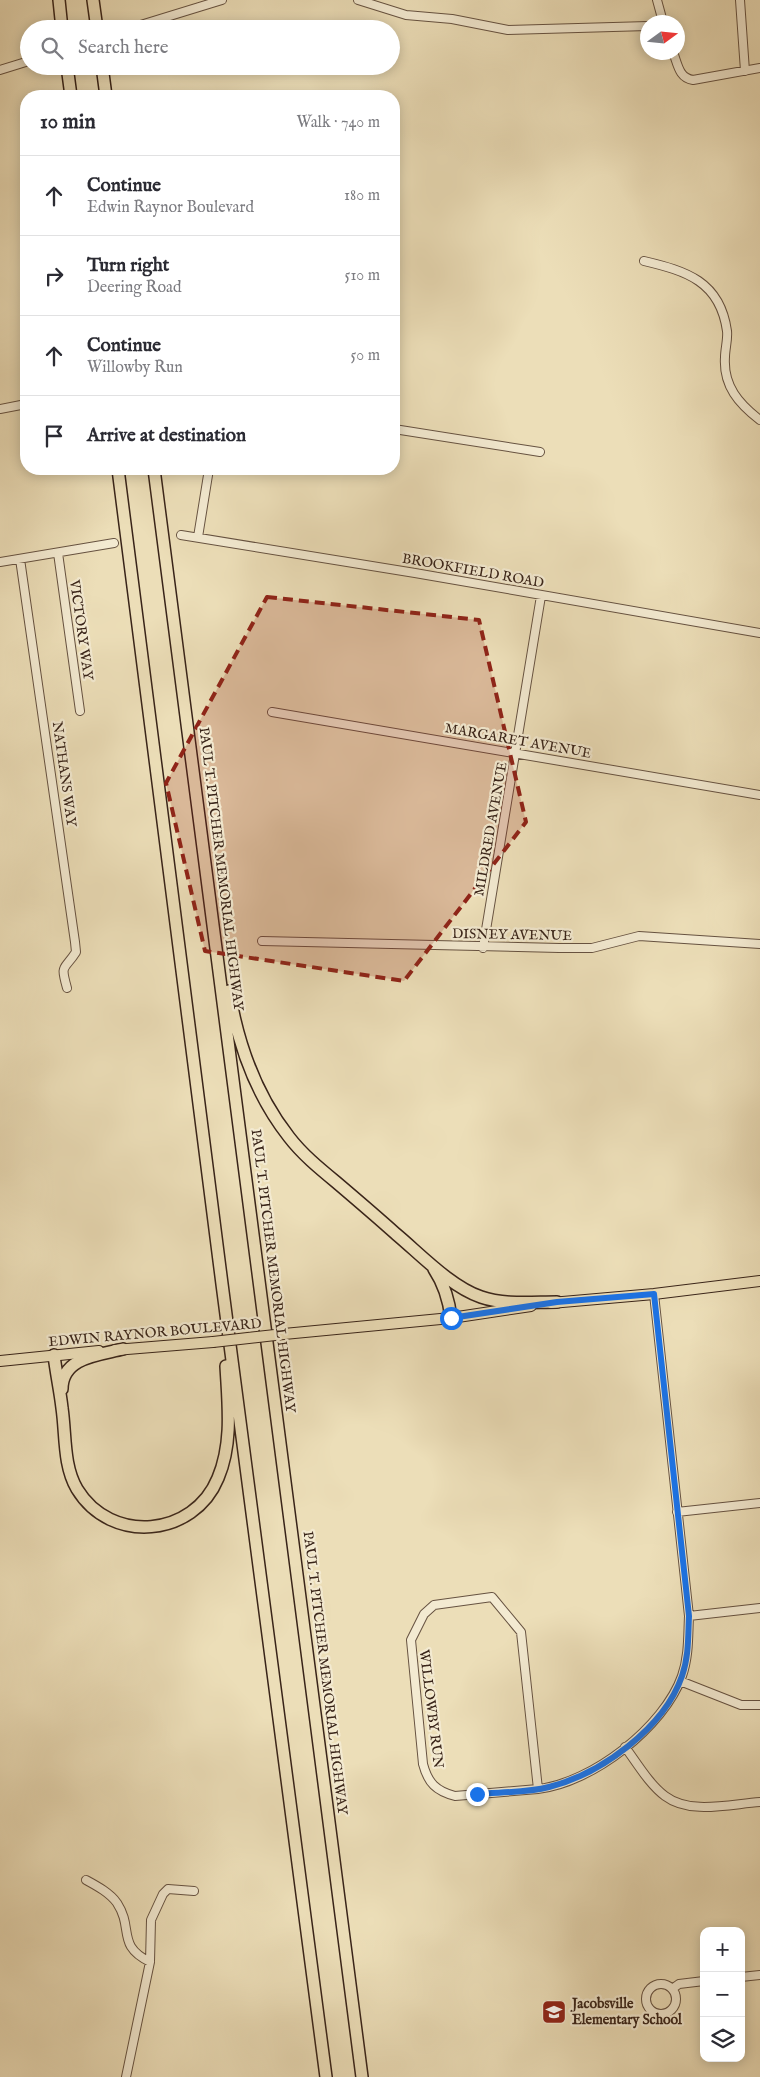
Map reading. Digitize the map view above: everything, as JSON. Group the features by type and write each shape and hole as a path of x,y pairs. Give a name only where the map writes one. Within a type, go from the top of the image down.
{"highway":[{"path":"59,0 61,20"},
{"path":"93,0 96,20"},
{"path":"68,75 70,90"},
{"path":"103,75 105,90"},
{"path":"119,475 326,2077"},
{"name":"PAUL T. PITCHER MEMORIAL HIGHWAY","path":"155,475 362,2077"},
{"path":"187,722 230,1000 242,1052 251,1075 273,1116 311,1161 431,1264 469,1293 502,1302 557,1302"},
{"path":"431,1264 444,1288 450,1305 451,1318"},
{"path":"54,1355 62,1408 67,1463 75,1485 88,1503 112,1520 138,1527 172,1524 187,1517 201,1506 212,1493 225,1461 228,1420 222,1284"},
{"path":"62,1408 62,1382 66,1371 71,1365 123,1349"}],"main road":[{"name":"EDWIN RAYNOR BOULEVARD","path":"0,1361 451,1318 557,1302 654,1294 760,1281"}],"street":[{"path":"157,20 222,0"},
{"path":"358,0 406,15 452,19 508,30 640,26"},
{"path":"657,0 661,15"},
{"path":"740,0 745,70"},
{"path":"676,60 681,74 686,79 693,80 760,68"},
{"path":"0,70 20,63"},
{"path":"644,261 679,270 693,276 713,294 720,306 728,332 724,365 728,386 735,398 760,420"},
{"path":"0,409 20,405"},
{"path":"400,430 540,452"},
{"path":"198,537 208,475"},
{"name":"BROOKFIELD ROAD","path":"181,535 760,633"},
{"path":"0,562 114,543"},
{"name":"VICTORY WAY","path":"58,553 80,711"},
{"name":"NATHANS WAY","path":"20,559 75,942 76,952 64,965 62,971 67,988"},
{"name":"MILDRED AVENUE","path":"483,948 541,596"},
{"name":"MARGARET AVENUE","path":"272,712 760,795"},
{"name":"DISNEY AVENUE","path":"262,941 483,948 592,948 639,936 760,944"},
{"path":"538,1789 560,1784 596,1768 626,1747 657,1719 680,1681 688,1647 689,1616 654,1294"},
{"path":"677,1512 760,1503"},
{"name":"WILLOWBY RUN","path":"492,1597 521,1632 538,1789 455,1796 441,1792 429,1780 423,1764 410,1646 424,1614 434,1605 492,1597"},
{"path":"689,1616 760,1608"},
{"path":"680,1681 741,1705 760,1705"},
{"path":"626,1747 661,1792 681,1804 698,1808 760,1802"},
{"path":"86,1880 107,1893 117,1903 123,1916 129,1946 137,1955 150,1962"},
{"path":"126,2077 150,1962 151,1920 163,1894 168,1890 194,1891"},
{"path":"745,1977 760,1975"},
{"path":"672,1988 678,1984 700,1981"},
{"path":"661,1984 672,1988 676,2000 671,2010 660,2014 650,2009 646,1998 650,1988 661,1984"}],"highlighted area":[{"path":"267,597 479,620 526,822 404,981 205,951 166,783"}],"place":[{"name":"Jacobsville Elementary School","path":"554,2012"}],"route":[{"path":"451,1318 557,1302 654,1294 677,1521 689,1616 687,1657 680,1681 657,1719 637,1739 596,1768 560,1784 546,1788 477,1794"}]}
